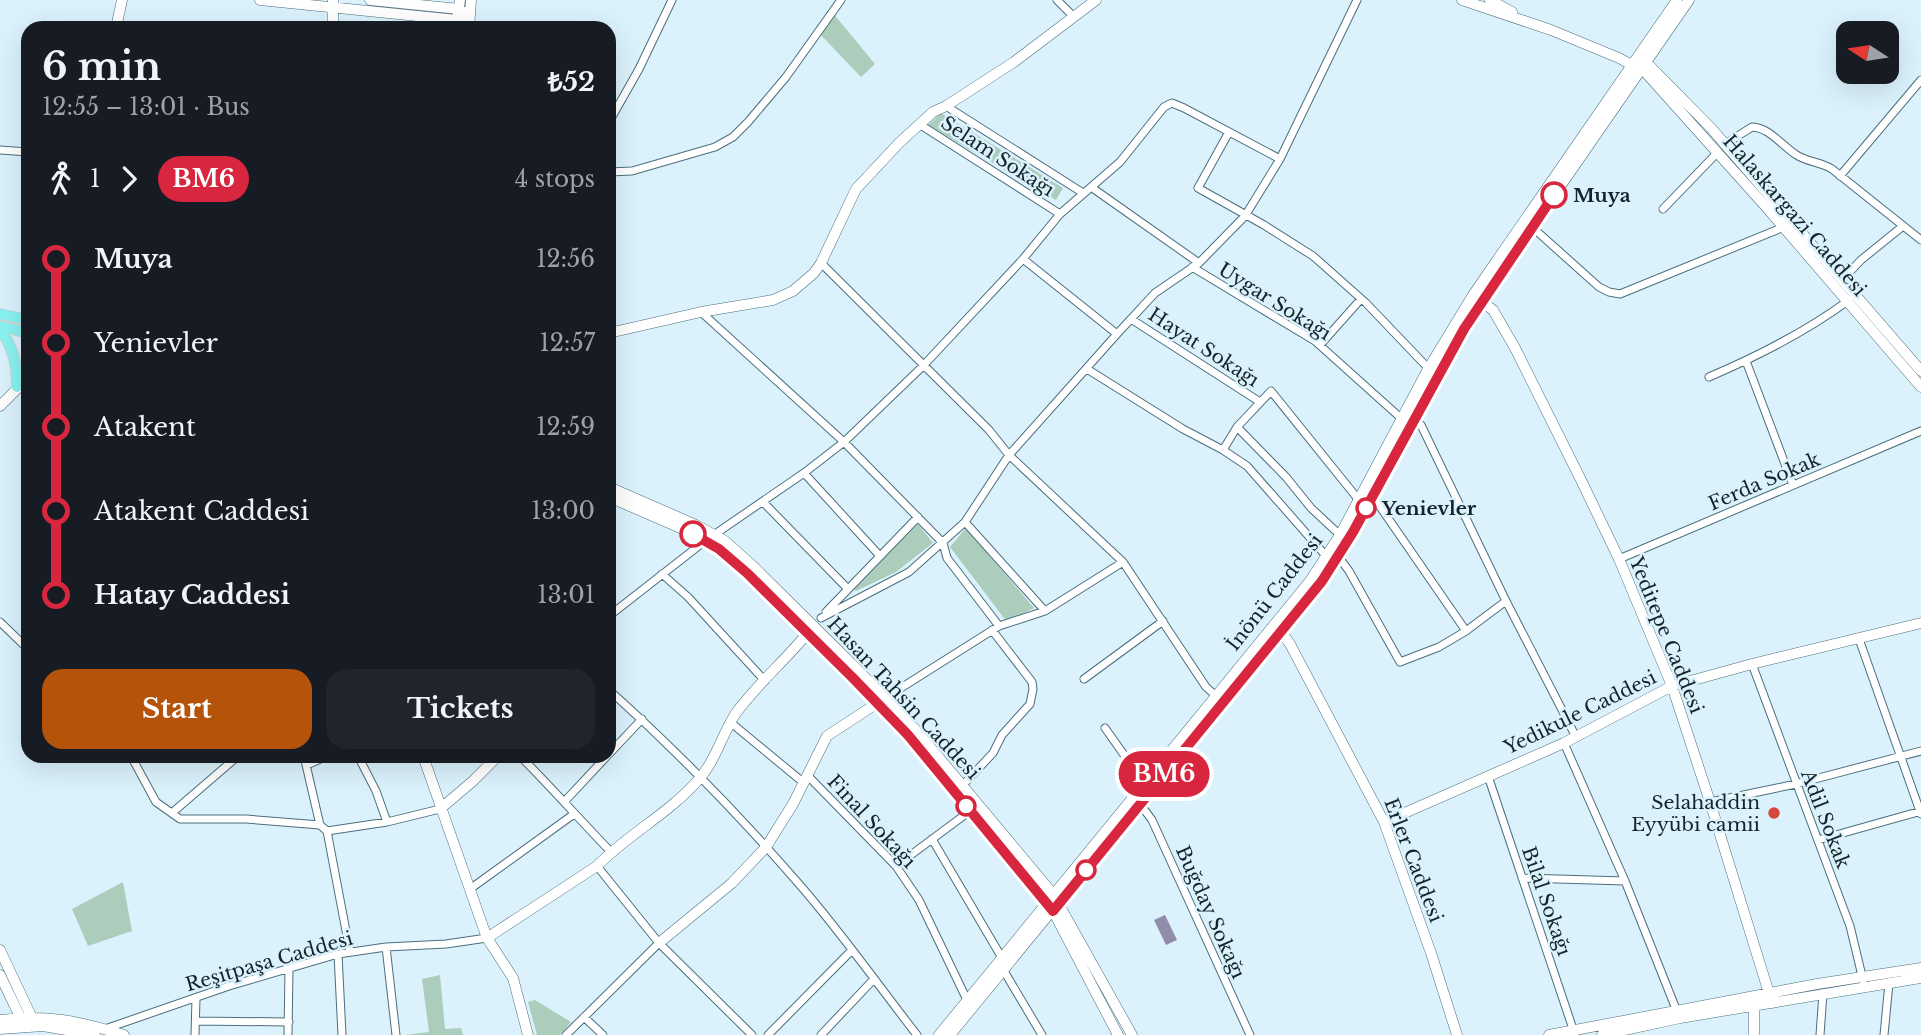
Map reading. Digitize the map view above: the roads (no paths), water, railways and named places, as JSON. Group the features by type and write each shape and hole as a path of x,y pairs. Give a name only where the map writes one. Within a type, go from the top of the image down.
{"main road":[{"path":"118,21 122,0"},
{"path":"261,0 334,4 439,21"},
{"path":"370,0 459,4 470,15"},
{"path":"470,21 471,0"},
{"path":"616,331 782,297 807,279 821,263 856,189 919,124 933,112 1014,62 1096,0"},
{"path":"1462,0 1639,63 1842,280 1851,299 1921,371"},
{"path":"1490,0 1531,23"},
{"path":"939,1035 1002,958 1140,804 1219,699 1278,627 1322,581 1338,556 1363,502 1372,495 1407,420 1460,326 1681,2"},
{"path":"461,21 470,15"},
{"name":"Halaskargazi Caddesi","path":"1788,225 1921,387"},
{"path":"1460,326 1482,300 1501,263"},
{"name":"Yeditepe Caddesi","path":"1482,300 1493,310 1515,348 1619,559 1672,687 1771,999"},
{"path":"0,328 21,332"},
{"path":"0,328 12,349 17,369 17,387"},
{"path":"0,406 21,381"},
{"path":"17,387 21,384"},
{"name":"İnönü Caddesi","path":"1278,627 1363,502 1407,420"},
{"name":"Hasan Tahsin Caddesi","path":"616,490 696,525 709,538"},
{"name":"Hasan Tahsin Caddesi","path":"616,500 709,538 725,541 814,626 881,700 970,811 1053,902 1118,1035"},
{"name":"Yedikule Caddesi","path":"1384,822 1564,743 1672,687 1752,664 1921,623"},
{"path":"487,938 597,866 699,778 730,722 814,626"},
{"name":"Erler Caddesi","path":"1278,627 1324,707 1384,822 1435,964 1457,1035"},
{"path":"950,1035 1004,971 1144,783 1219,699"},
{"path":"659,943 732,883 766,847 806,779 827,736 881,700"},
{"name":"Hasan Tahsin Caddesi","path":"881,700 915,729 1053,902 1132,1035"},
{"path":"425,763 487,938 513,978 528,1035"},
{"path":"440,809 474,782 492,763"},
{"path":"0,950 27,1022"},
{"path":"1771,999 1823,993 1921,968"},
{"path":"0,975 27,1022"},
{"path":"1549,1035 1574,1033 1863,982 1889,983 1921,978"},
{"path":"1754,1002 1754,1035"},
{"path":"1602,1035 1678,1014"},
{"path":"0,1030 53,1018 124,1035"},
{"path":"0,1020 27,1022 95,1035"}],"street":[{"path":"616,110 672,0"},
{"path":"616,172 632,171 715,147 733,137 786,76 841,0"},
{"path":"1057,0 1073,16"},
{"path":"814,626 909,572 943,543 965,522 1009,455 1117,334 1156,293 1196,265 1245,216 1280,159 1357,0"},
{"path":"1840,176 1921,80"},
{"path":"616,610 709,538 844,442 923,366 1023,259 1060,214 1120,162 1164,107 1172,103 1280,159"},
{"path":"946,106 1083,193"},
{"name":"Selam Sokağı","path":"919,124 1060,214"},
{"path":"1662,209 1721,148 1752,127 1765,129 1797,156 1822,163 1921,240"},
{"path":"1229,132 1198,188 1313,256 1361,299 1433,372"},
{"path":"0,150 21,152"},
{"name":"Uygar Sokağı","path":"1091,187 1196,265 1320,345 1407,420 1422,425 1506,601 1576,737"},
{"path":"1529,223 1599,287 1620,294 1788,225"},
{"path":"1842,280 1861,260 1903,226"},
{"path":"1023,259 1117,334"},
{"path":"821,263 989,430 1009,455 1123,562 1206,687 1219,699"},
{"path":"1320,345 1361,299"},
{"path":"1709,377 1746,361 1851,299"},
{"path":"701,312 844,442 943,543 947,558 1032,682 1030,704 998,739 993,752 962,786"},
{"name":"Hayat Sokağı","path":"1131,319 1260,402"},
{"path":"1746,361 1793,485"},
{"path":"1087,369 1247,466 1326,557"},
{"path":"1223,450 1237,427 1271,391 1363,502"},
{"path":"1237,427 1286,477 1311,508 1340,535"},
{"name":"Ferda Sokak","path":"1619,559 1921,431"},
{"path":"804,473 880,556"},
{"path":"1372,495 1466,631"},
{"path":"762,502 847,588"},
{"path":"814,626 847,588 918,517"},
{"path":"965,522 1045,611"},
{"path":"1338,556 1400,663 1439,647 1506,601"},
{"path":"881,700 995,628 1045,611 1123,562"},
{"path":"662,574 688,597 765,681"},
{"path":"1084,679 1163,621"},
{"path":"0,622 21,642"},
{"path":"1818,839 1921,812 1858,639"},
{"name":"Adil Sokak","path":"1752,664 1850,926 1863,982"},
{"path":"616,696 642,719 801,886 917,1035"},
{"path":"616,747 642,719"},
{"name":"Final Sokağı","path":"730,722 806,779 896,866 919,900 968,1002"},
{"path":"1105,728 1144,783"},
{"path":"1564,743 1625,881 1678,1014"},
{"path":"1710,802 1796,784 1921,751"},
{"path":"135,763 156,802 180,819 246,819 320,825 327,831 350,952"},
{"path":"173,812 230,763"},
{"path":"311,763 307,765 320,825"},
{"path":"362,763 376,791 387,822"},
{"path":"527,763 611,852"},
{"path":"565,801 601,763"},
{"name":"Bilal Sokağı","path":"1488,776 1574,1033"},
{"name":"Buğday Sokağı","path":"1140,804 1152,820 1250,1035"},
{"path":"327,831 387,822 440,809"},
{"path":"896,866 970,811"},
{"path":"470,889 574,814"},
{"path":"932,839 990,942 1002,958"},
{"path":"597,866 659,943 752,1035"},
{"path":"1522,877 1625,881"},
{"name":"Reşitpaşa Caddesi","path":"104,1032 196,998 338,954 487,938"},
{"path":"566,1035 659,943"},
{"path":"386,947 396,1035"},
{"path":"768,1035 852,950"},
{"path":"338,954 342,1035"},
{"path":"288,1035 289,969"},
{"path":"1004,971 1042,1035"},
{"path":"821,1035 874,979"},
{"path":"1884,1035 1889,983"},
{"path":"1820,1035 1823,993"},
{"path":"195,1035 196,998"},
{"path":"584,1017 603,1035"},
{"path":"197,1021 289,1022"}],"place":[{"name":"Muya","path":"1554,195"},
{"name":"Yenievler","path":"1366,508"},
{"name":"Selahaddin Eyyübi camii","path":"1774,813"}]}
